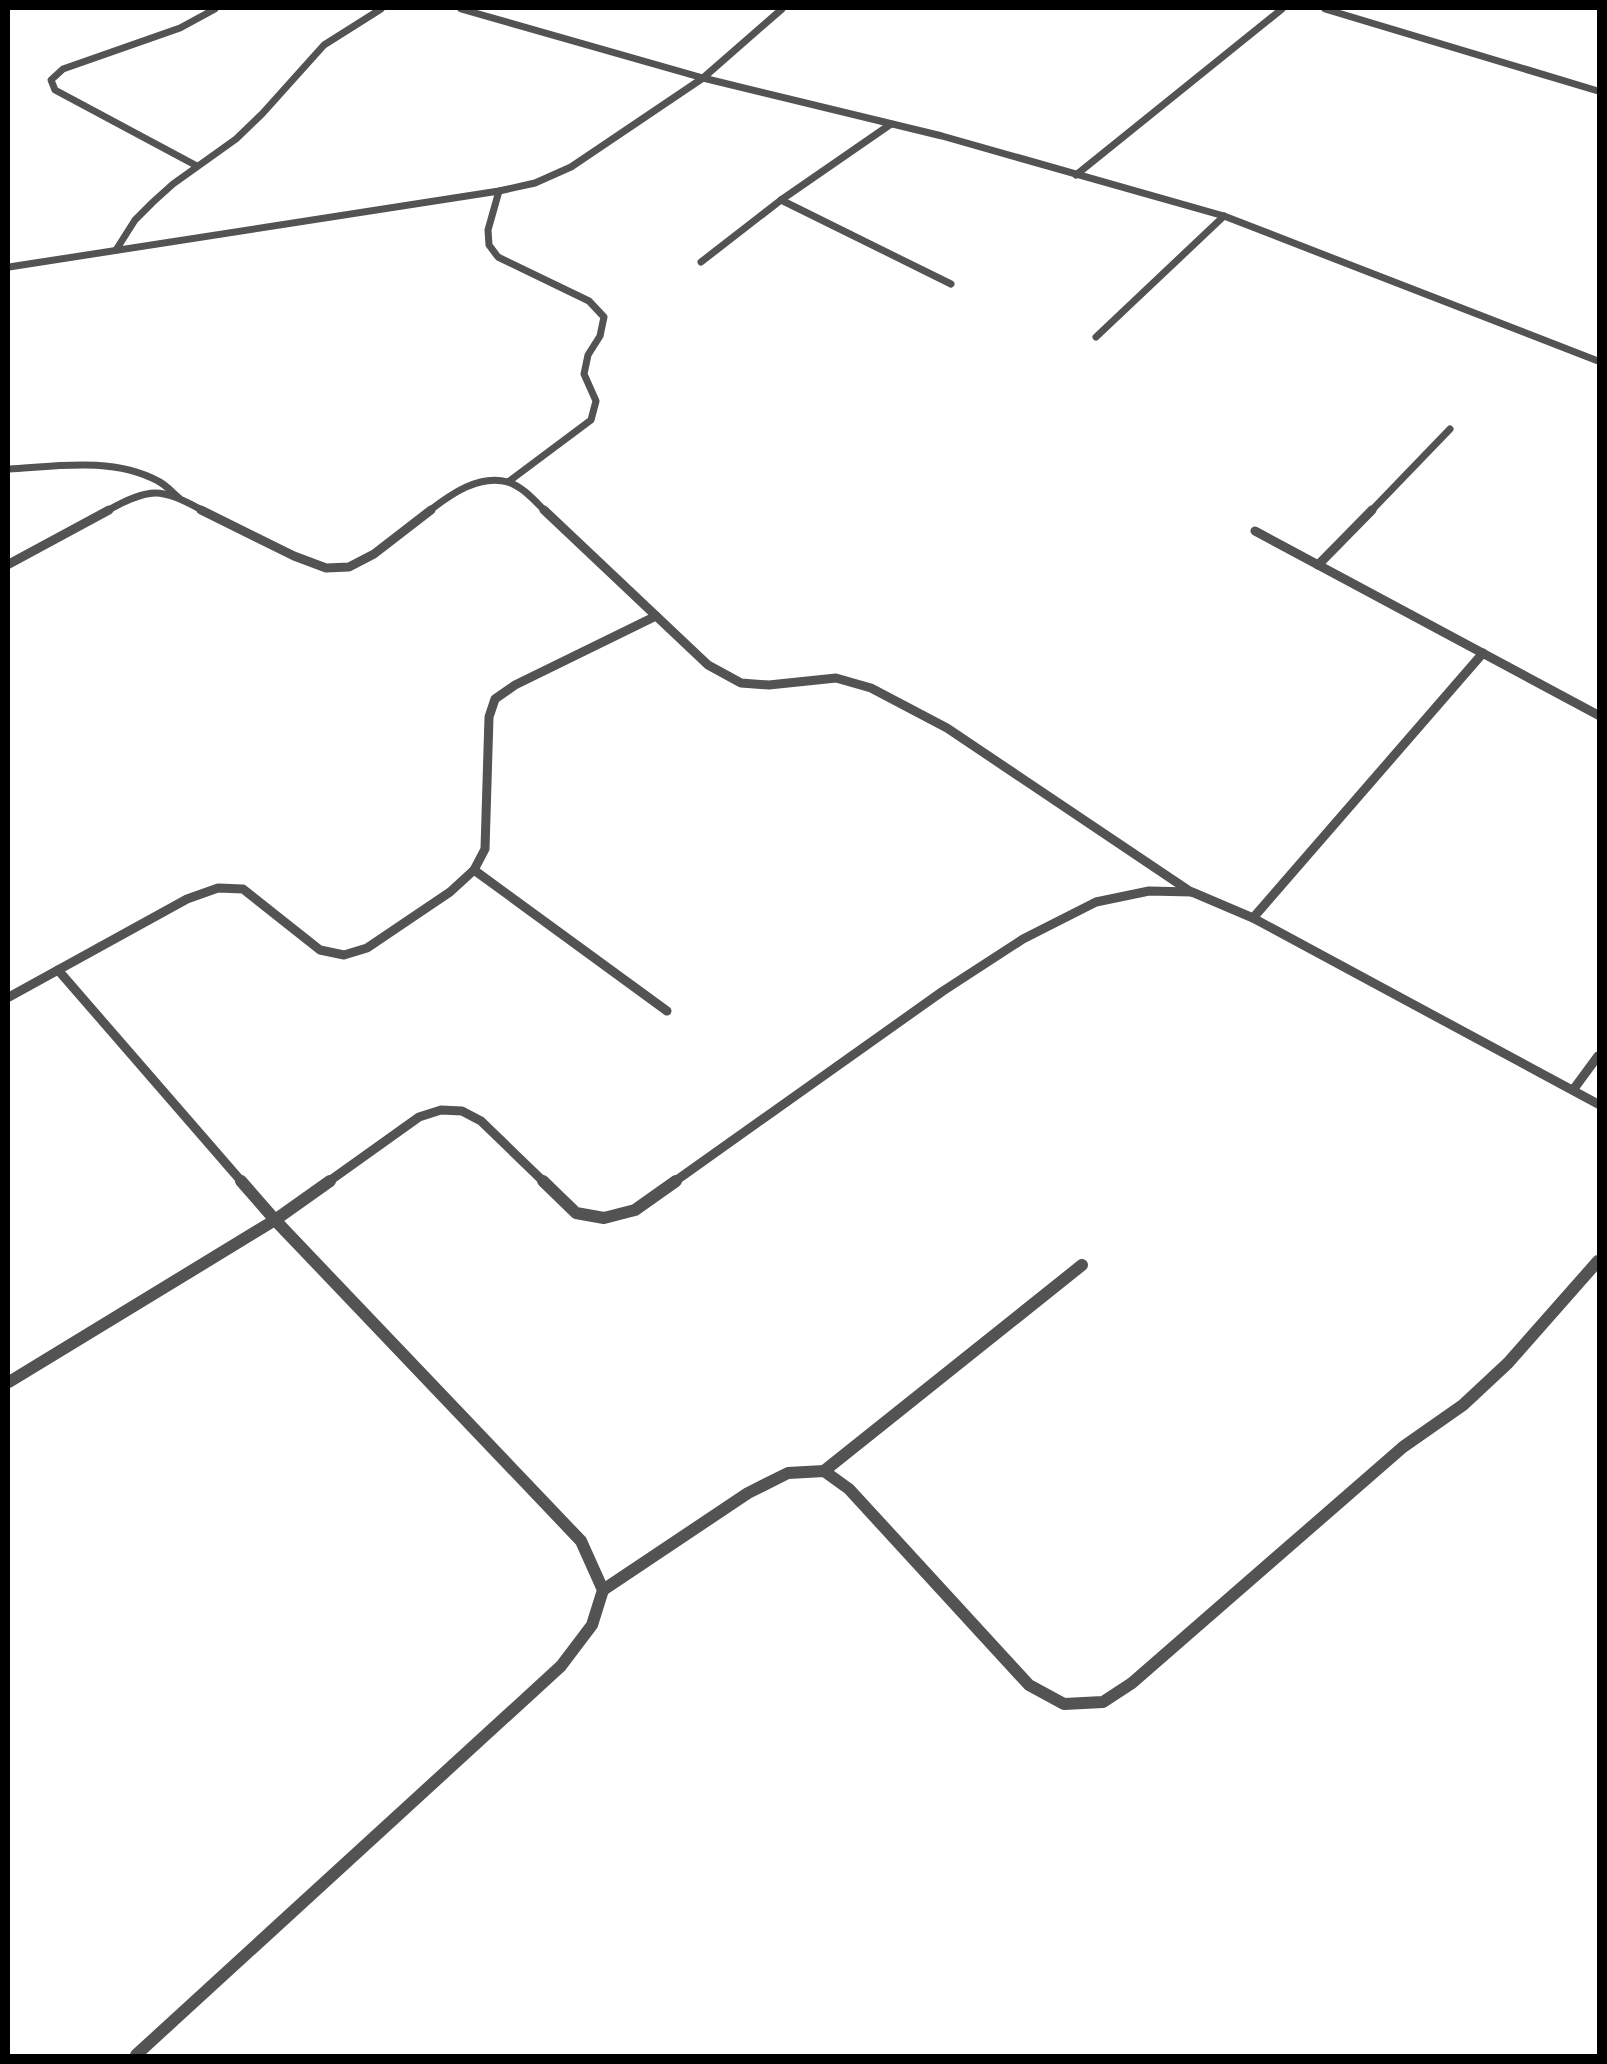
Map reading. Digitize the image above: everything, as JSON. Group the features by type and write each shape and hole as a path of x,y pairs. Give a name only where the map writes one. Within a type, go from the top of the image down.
{"street":[{"path":"198,166 55,90 51,80 64,69 180,28 215,9"},
{"path":"116,250 135,220 174,184 242,133 262,114 324,45 381,9"},
{"path":"461,9 703,78 891,124 1224,216 1598,361"},
{"path":"9,267 499,191 535,183 571,167 703,78 782,9"},
{"path":"1076,175 1282,9"},
{"path":"1325,9 1598,90"},
{"path":"701,262 781,200 891,124"},
{"path":"499,191 488,230 489,245 498,257 589,301 604,317 600,336 588,355 584,374 596,401 591,420 508,482"},
{"path":"781,200 951,284"},
{"path":"1096,337 1224,216"},
{"path":"1318,565 1450,429"},
{"path":"9,469 108,466 132,470 158,481 182,500 294,556 326,568 349,567 374,554 447,497 479,481 508,482 528,494 708,665 741,683 769,685 836,678 871,688 947,728 1192,892 1252,918 1598,1104"},
{"path":"9,564 124,502 155,493 182,500"},
{"path":"1254,530 1598,715"},
{"path":"9,997 187,900 218,888 243,889 320,950 344,956 367,948 450,892 474,870 485,849 489,716 495,699 515,685 656,616"},
{"path":"1252,918 1483,652"},
{"path":"474,870 667,1012"},
{"path":"9,1382 275,1220 418,1117 441,1110 462,1111 482,1121 576,1213 604,1218 635,1210 943,991 1023,939 1096,902 1149,891 1192,892"},
{"path":"58,970 275,1220 581,1541 603,1590"},
{"path":"1573,1090 1598,1056"},
{"path":"824,1471 849,1489 1029,1685 1064,1704 1103,1702 1132,1683 1403,1447 1463,1405 1508,1362 1598,1261"},
{"path":"136,2055 561,1666 592,1625 603,1590 748,1493 788,1473 824,1471 1082,1265"}]}
